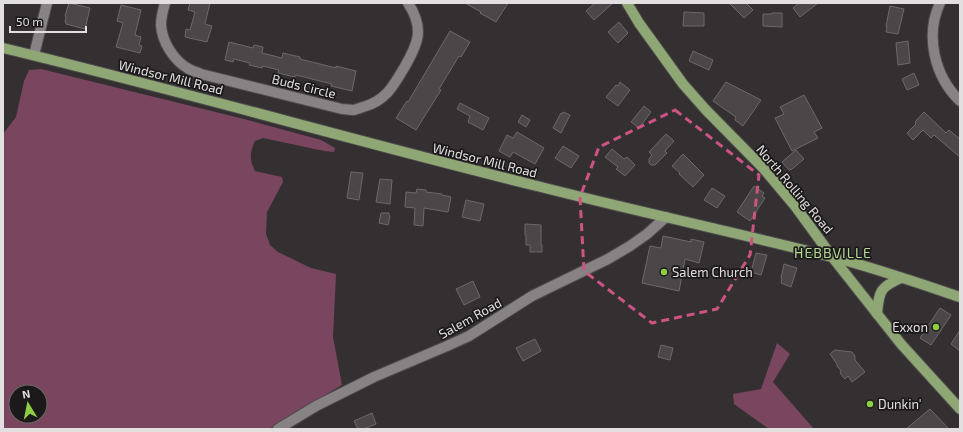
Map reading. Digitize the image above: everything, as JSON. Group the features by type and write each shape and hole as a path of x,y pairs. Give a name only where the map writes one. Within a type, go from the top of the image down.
{"main road":[{"name":"North Rolling Road","path":"627,3 661,55 683,84 706,110 764,169 795,206 833,258 901,344 960,409"},
{"name":"Windsor Mill Road","path":"3,48 294,122 400,152 833,258 960,297"},
{"path":"877,314 878,299 882,290 888,283 901,278"}],"street":[{"path":"34,55 47,3"},
{"name":"Buds Circle","path":"165,3 161,26 164,37 174,57 190,70 200,74 342,109 355,110 378,101 388,93 394,86 412,55 418,35 417,23 408,3"},
{"path":"940,3 933,25 935,59 940,74 948,87 960,101"},
{"name":"Salem Road","path":"278,429 316,406 344,392 469,336 532,296 608,259 630,246 647,234 666,217"}],"highlighted area":[{"path":"675,110 759,175 750,255 717,309 652,323 584,271 580,197 599,147"}],"shaded area":[{"path":"41,69 248,120 321,140 335,148 334,152 324,151 263,138 255,141 251,156 255,171 282,177 283,182 267,212 266,234 270,245 278,252 311,268 336,274 333,337 342,385 269,429 3,429 3,134 16,117 24,81 29,70"},
{"path":"777,343 790,354 773,382 814,429 769,429 734,404 733,394 761,389"}],"building":[{"path":"69,3 90,8 85,29 66,24 65,16"},
{"path":"190,3 210,3 205,24 212,26 207,42 185,37 186,29 190,30 195,12 188,10"},
{"path":"465,3 508,3 496,22"},
{"path":"595,3 613,3 594,20 586,11"},
{"path":"729,3 746,3 753,10 744,18"},
{"path":"799,3 818,3 800,17 793,8"},
{"path":"121,5 141,10 135,35 141,37 139,45 142,46 140,53 116,47 123,23 117,21"},
{"path":"890,6 904,9 898,34 886,32"},
{"path":"684,12 704,13 704,26 683,26"},
{"path":"782,13 782,27 763,26 763,14"},
{"path":"619,22 628,33 618,43 608,32"},
{"path":"450,31 470,42 461,57 459,56 439,89 441,90 416,130 396,118 407,101 408,102"},
{"path":"908,41 910,63 898,65 896,43"},
{"path":"229,42 253,48 254,45 263,47 262,53 282,58 283,53 336,68 336,66 356,71 352,91 331,86 332,84 296,75 295,77 278,73 279,70 263,66 262,68 249,65 250,63 234,59 233,62 225,60"},
{"path":"693,51 713,60 709,70 689,61"},
{"path":"914,73 919,85 907,90 902,79"},
{"path":"620,82 630,90 618,106 606,97 616,85 618,86"},
{"path":"726,82 761,100 743,126 735,120 736,117 713,101"},
{"path":"804,95 822,128 814,132 818,138 792,151 775,118 784,114 780,107"},
{"path":"460,103 489,118 483,130 468,122 470,116 457,109"},
{"path":"644,106 651,112 639,128 631,122"},
{"path":"563,112 570,115 561,133 553,128"},
{"path":"924,112 946,133 949,130 960,139 960,157 934,135 931,138 923,130 913,140 907,133 916,124 915,122"},
{"path":"522,115 530,120 526,127 518,122"},
{"path":"517,132 544,148 535,164 513,152 510,157 499,151 507,135 513,138"},
{"path":"666,134 674,141 665,151 667,153 655,165 651,165 649,163 649,159 652,155 649,152"},
{"path":"563,146 579,156 571,168 555,158"},
{"path":"612,149 624,159 627,157 635,165 625,176 616,169 618,167 605,157"},
{"path":"796,150 804,159 789,170 782,162"},
{"path":"683,154 704,175 693,187 672,166"},
{"path":"351,172 363,173 359,200 347,198"},
{"path":"380,179 392,180 390,204 376,202"},
{"path":"754,186 764,193 762,196 765,198 750,221 737,212"},
{"path":"712,188 725,196 717,208 704,200"},
{"path":"417,189 451,197 448,212 424,208 423,226 414,225 415,208 405,207 406,192 416,193"},
{"path":"466,200 484,204 480,221 462,217"},
{"path":"381,213 389,213 390,216 388,225 379,223"},
{"path":"525,224 541,225 542,252 530,252 530,245 526,245"},
{"name":"Salem Church","path":"663,236 691,242 691,239 704,242 699,263 685,259 679,291 642,283 650,246 661,248"},
{"path":"756,253 767,255 761,275 751,272"},
{"path":"784,264 797,268 791,287 781,283"},
{"path":"473,281 480,297 464,305 456,289"},
{"name":"Exxon","path":"940,308 951,315 931,345 920,338"},
{"path":"960,330 960,351 951,344"},
{"path":"535,339 541,351 523,361 516,348"},
{"path":"661,345 673,348 670,360 658,357"},
{"path":"835,350 852,352 855,356 855,360 865,372 852,382 848,376 845,379 840,373 841,371 830,354"},
{"path":"930,409 949,429 906,429"},
{"path":"372,413 376,424 364,429 358,429 354,421"}],"place":[{"name":"Salem Church","path":"664,272"},
{"name":"Exxon","path":"936,327"},
{"name":"Dunkin'","path":"870,404"}],"district":[{"name":"HEBBVILLE","path":"833,253"}]}
